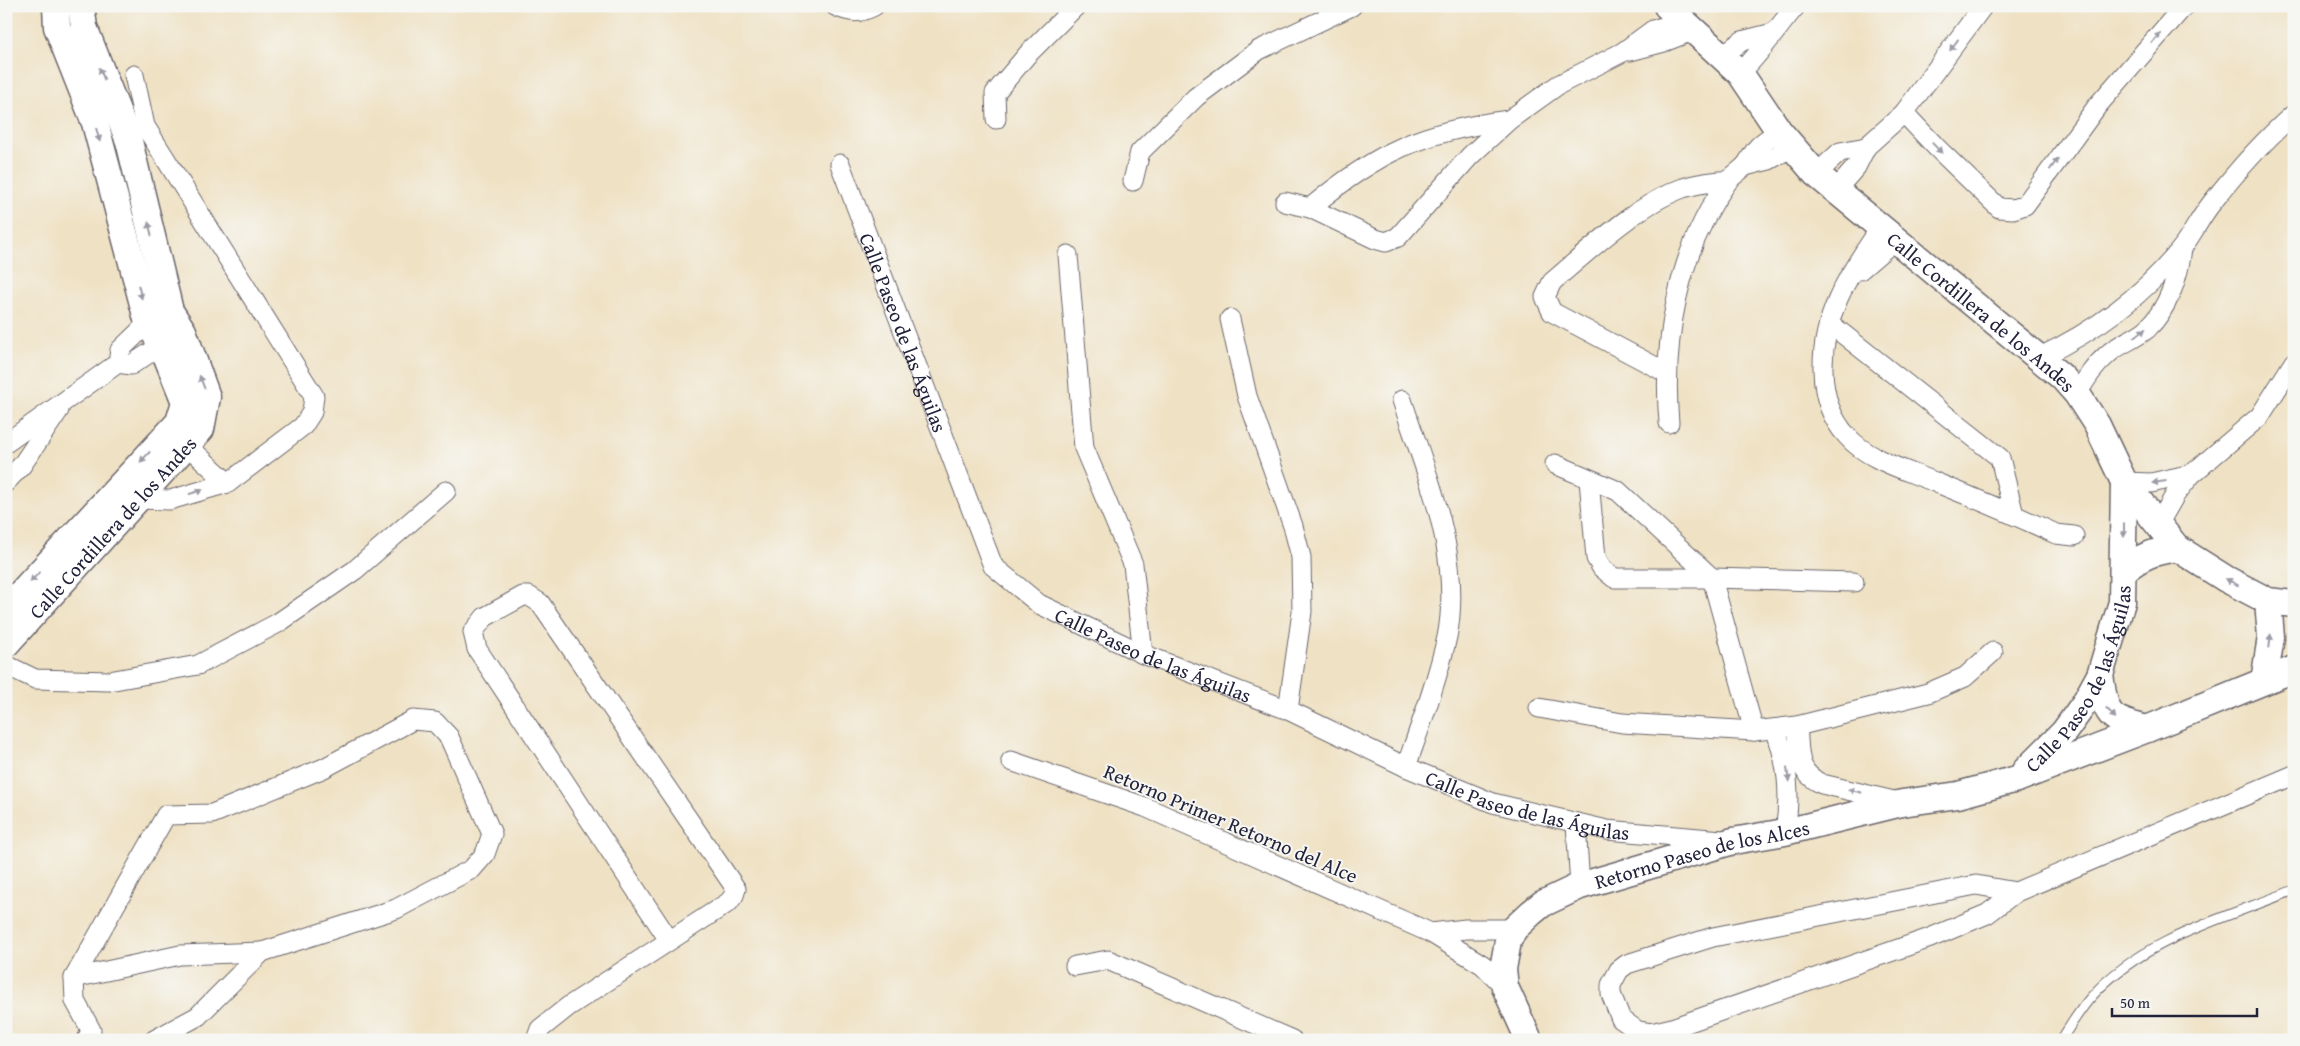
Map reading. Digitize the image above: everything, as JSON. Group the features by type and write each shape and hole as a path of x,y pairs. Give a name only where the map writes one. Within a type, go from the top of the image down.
{"street":[{"name":"Calle Cordillera de los Andes","path":"6,609 116,488 178,438 201,429 207,397 166,327 95,123 57,27 56,6"},
{"name":"Calle Cordillera de los Andes","path":"81,6 84,28 129,141 166,327"},
{"path":"835,6 848,12 862,13 874,6"},
{"path":"996,119 995,93 1027,55 1076,6"},
{"path":"1133,181 1140,152 1196,97 1259,50 1352,6"},
{"path":"1732,64 1757,57 1773,33 1796,6"},
{"path":"1835,191 1856,167 1866,147 1904,112 1983,6"},
{"path":"1904,112 1937,148 1999,208 2013,209 2025,205 2098,105 2184,6"},
{"name":"Calle Cordillera de los Andes","path":"1682,19 1732,64 1785,139 1816,174 2040,357 2077,394 2097,425 2124,482 2177,548 2226,579 2268,601 2294,604"},
{"path":"1285,202 1310,208 1375,239 1386,242 1398,238 1470,156 1509,120 1558,85 1623,52 1664,42 1682,19"},
{"path":"116,488 139,499 170,500 228,483 303,426 312,412 314,396 145,126 134,75"},
{"path":"2040,357 2091,330 2140,292 2182,247 2210,205 2239,169 2274,131 2294,114"},
{"path":"1310,208 1344,179 1382,156 1414,141 1465,126 1509,120"},
{"path":"1669,423 1667,373 1672,322 1684,272 1703,224 1729,180 1745,166 1769,160 1785,139"},
{"path":"1816,174 1840,152 1866,147"},
{"name":"Calle Paseo de las Águilas","path":"840,164 993,566 1039,604 1143,654 1288,710 1406,767 1493,803 1607,830 1733,841"},
{"path":"1667,373 1552,312 1546,297 1552,282 1632,216 1682,188 1729,180"},
{"path":"1888,234 1846,282 1829,323 1823,360 1823,384 1831,410 1847,436 1878,458 2056,534 2074,536"},
{"path":"2077,394 2088,374 2109,353 2126,344 2148,328 2162,309 2176,281 2182,247"},
{"path":"1068,255 1084,448 1133,564 1143,654"},
{"path":"1230,319 1247,396 1294,526 1301,557 1302,612 1288,710"},
{"path":"1829,323 2000,458 2014,515"},
{"path":"6,444 118,363 120,350 166,327"},
{"path":"118,363 131,365 166,327"},
{"path":"2091,330 2109,353"},
{"path":"2159,524 2175,495 2192,474 2260,416 2294,362"},
{"path":"1402,400 1440,515 1449,570 1450,606 1447,635 1432,692 1406,767"},
{"path":"6,482 22,465 64,403"},
{"name":"Calle Cordillera de los Andes","path":"8,637 139,499 178,438"},
{"path":"178,438 228,483"},
{"path":"1555,464 1618,491 1712,578 1754,731"},
{"path":"2124,482 2151,483 2192,474"},
{"path":"1589,480 1596,558 1602,568 1614,578 1712,578 1854,582"},
{"name":"Calle Paseo de las Águilas","path":"2017,779 2064,732 2084,704 2100,676 2122,602 2124,482"},
{"path":"6,665 36,679 108,681 198,664 278,623 355,570 446,492"},
{"path":"2123,571 2140,557 2177,548"},
{"path":"536,1040 540,1029 569,1006 729,902 736,889 540,602 529,596 523,596 480,622 473,632 477,649 669,940"},
{"path":"2264,681 2271,637 2268,601"},
{"path":"1539,708 1622,723 1754,731 1787,727 1928,693 1965,677 1994,652"},
{"name":"Calle Paseo de las Águilas","path":"2017,779 2147,729 2294,669"},
{"path":"2100,676 2105,706 2109,713 2124,723 2147,729"},
{"path":"74,978 180,955 262,952 396,908 472,869 486,854 492,834 449,737 434,722 413,720 324,768 212,814 166,815 74,978 75,1000 90,1030 87,1040"},
{"path":"1787,727 1802,769 1811,778 1822,784 1902,803"},
{"path":"1785,832 1790,805 1789,779 1784,753 1787,727"},
{"name":"Retorno Primer Retorno del Alce","path":"1011,761 1145,808 1431,933 1484,965 1505,988"},
{"path":"2016,892 1976,885 1713,937 1627,964 1614,975 1611,994 1621,1019 1629,1026 1651,1033 1672,1028 1930,938 1987,914 2016,892 2294,775"},
{"name":"Retorno Paseo de los Alces","path":"1529,1040 1505,988 1502,968 1504,955 1514,929 1542,904 1580,886 1733,841 1785,832 1902,803 1958,795 2017,779"},
{"path":"1576,824 1580,886"},
{"path":"1431,933 1466,928 1514,929"},
{"path":"154,1040 198,1016 262,952"},
{"path":"1075,966 1108,960 1292,1040"}],"lane":[{"path":"2061,1040 2092,996 2119,971 2165,942 2294,890"}]}
